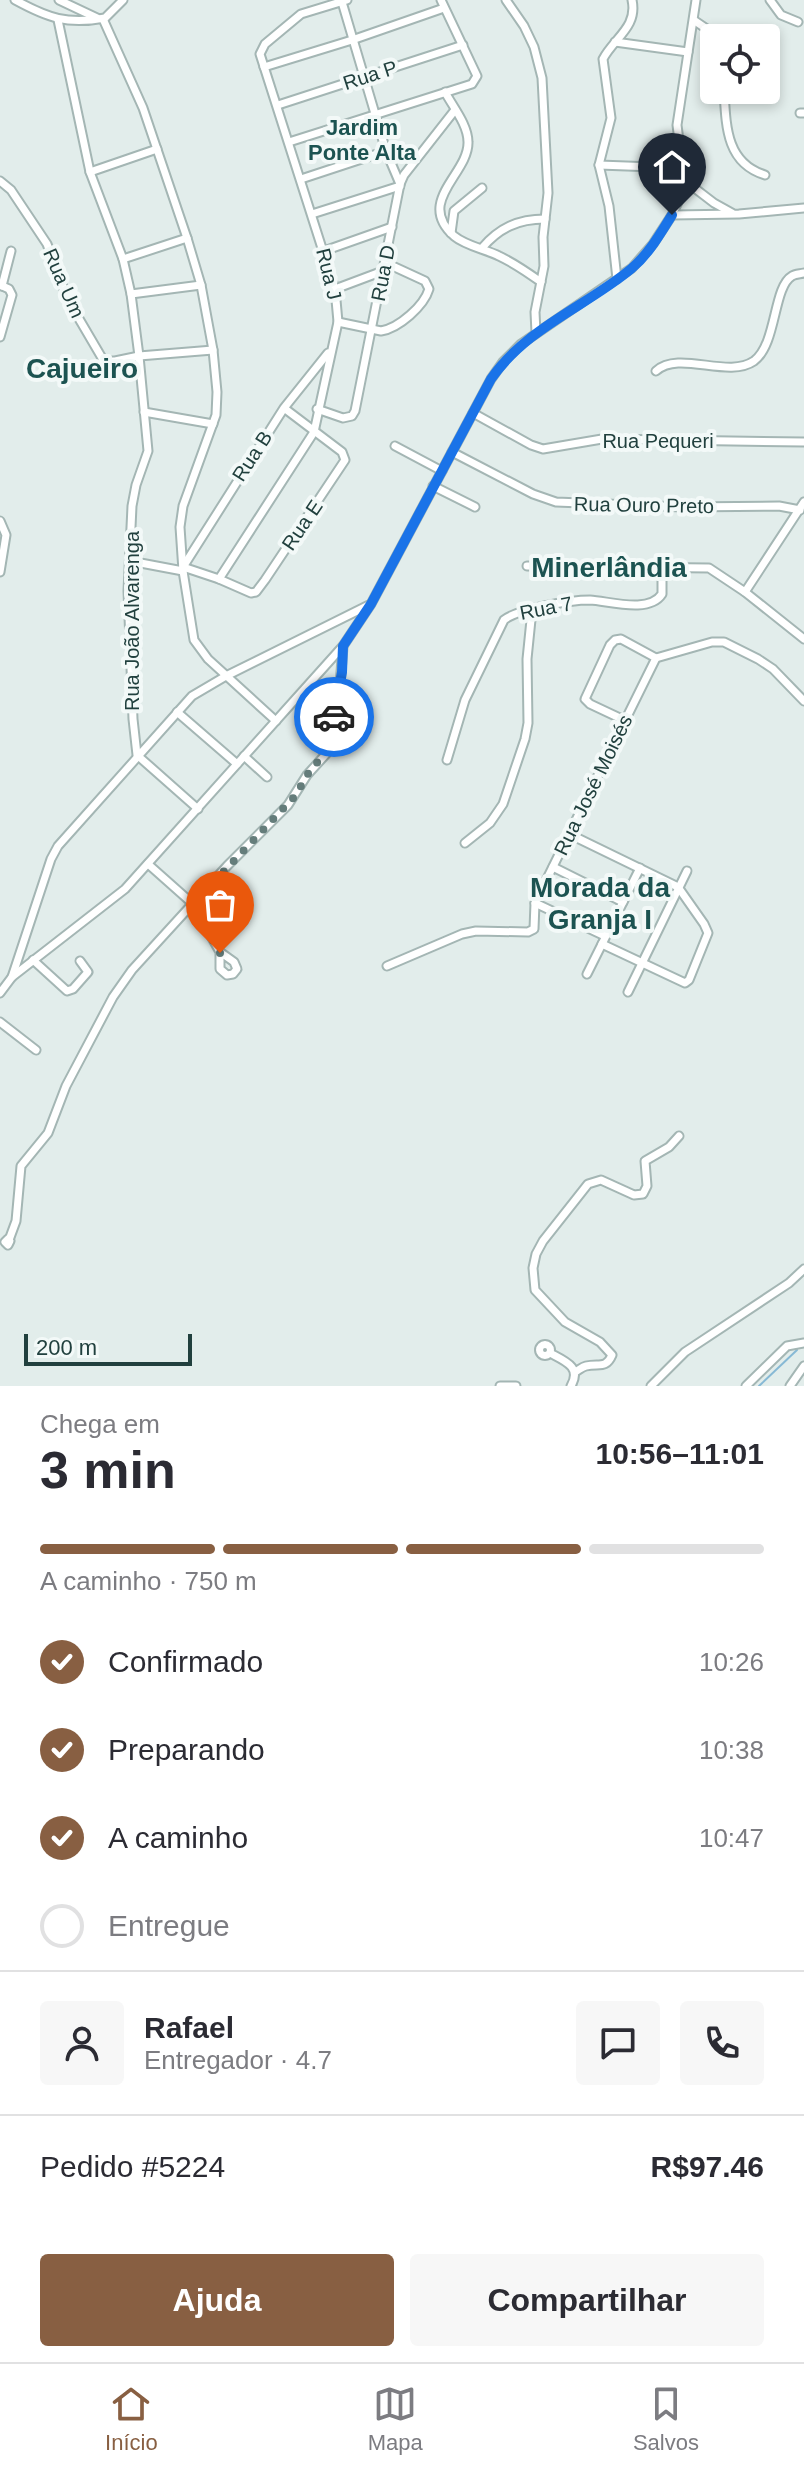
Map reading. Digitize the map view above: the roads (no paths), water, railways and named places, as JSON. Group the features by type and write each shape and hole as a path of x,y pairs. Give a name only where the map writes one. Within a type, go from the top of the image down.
{"street":[{"path":"15,0 54,18 102,19 123,0"},
{"path":"59,0 102,19 138,96 201,285 213,350 217,400 213,424 183,506 180,527 194,640 199,650 276,721"},
{"path":"506,0 534,47 542,78 548,182 544,266 535,312 536,333"},
{"path":"617,279 609,206 599,165 611,118 603,59 628,28 632,19 632,0"},
{"path":"0,993 12,977 125,889 343,646 371,604 491,379 510,354 617,279 643,257 672,215 684,180 677,125 696,0"},
{"path":"770,0 781,15 798,22"},
{"path":"289,142 375,114 472,84 477,76 442,4 352,40 264,67 260,54 262,48 292,21 310,10 344,1 352,40 363,77 375,114 386,151 400,185 312,214"},
{"name":"Rua João Alvarenga","path":"54,18 90,172 123,259 139,356 148,451 132,506 128,614 137,755"},
{"path":"695,21 701,24"},
{"path":"615,42 688,52"},
{"name":"Rua P","path":"278,105 463,45"},
{"name":"Rua J","path":"219,579 314,432 338,322 335,289 324,251 264,67"},
{"path":"445,92 469,139 465,158 447,184 441,202 442,217 451,233 463,241 507,260 541,282"},
{"path":"726,104 736,157 748,168 765,175"},
{"name":"Rua D","path":"317,409 343,418 354,414 400,185 404,175 455,110"},
{"path":"90,172 157,149"},
{"path":"301,179 386,151"},
{"path":"599,165 681,168"},
{"path":"684,180 714,203 739,214"},
{"name":"Rua Um","path":"0,181 11,190 47,244 68,300 100,356 107,361 139,356"},
{"path":"451,233 454,211 482,188"},
{"path":"711,215 714,203"},
{"path":"672,215 739,214 804,208"},
{"path":"482,248 500,231 513,224 545,219"},
{"path":"324,251 392,227"},
{"path":"123,259 187,238"},
{"path":"0,337 12,297 10,290 1,286 11,251"},
{"path":"335,289 385,267 425,281 429,286 429,292 416,308 394,326 381,331 338,322"},
{"path":"656,371 668,363 735,367 754,361 767,343 786,283 794,274 804,273"},
{"path":"131,294 201,285"},
{"path":"139,356 213,350"},
{"name":"Rua B","path":"183,569 284,408 330,351"},
{"name":"Rua E","path":"130,561 183,569 219,579 247,592 256,592 345,458 342,452 284,408"},
{"path":"144,412 213,424"},
{"name":"Rua Pequeri","path":"473,413 543,449 602,439 804,442"},
{"path":"395,446 442,471"},
{"name":"Rua Ouro Preto","path":"452,452 533,494 556,502 682,507 802,506"},
{"path":"433,486 475,507"},
{"path":"745,592 802,506"},
{"path":"0,521 6,535 0,572"},
{"path":"527,566 709,568 804,639"},
{"name":"Rua 7","path":"447,760 465,700 500,624 512,614 555,603 590,600 634,605 654,601 662,594 662,566"},
{"path":"12,977 46,872 58,846 177,712 201,689 371,604"},
{"path":"465,843 490,823 503,804 525,739 532,610"},
{"path":"352,614 360,621"},
{"path":"624,720 590,704 585,698 610,645 621,639 656,658 712,642 724,642 773,669 804,701"},
{"path":"9,1240 16,1221 21,1166 48,1133 66,1086 96,1026 132,970 227,866 288,805 307,775 327,753 340,684 343,646"},
{"name":"Rua José Moisés","path":"387,966 462,934 476,931 528,932 535,926 535,903 656,658"},
{"path":"177,712 237,764"},
{"path":"137,755 198,809"},
{"path":"244,756 267,777"},
{"path":"535,903 641,964 685,983 689,980 708,933 678,887 569,834"},
{"path":"148,864 193,904 220,952"},
{"path":"553,867 623,902"},
{"path":"587,974 640,868"},
{"path":"628,992 687,871"},
{"path":"33,960 67,991 73,989 88,972 80,961"},
{"path":"0,1022 36,1050"},
{"path":"575,1372 584,1367 604,1365 612,1355 600,1342 565,1322 535,1290 532,1278 536,1254 581,1191 592,1182 605,1181 634,1195 643,1194 647,1186 645,1161 669,1147 679,1136"},
{"path":"651,1386 685,1352 789,1283 804,1269"},
{"path":"746,1386 784,1348 804,1343"},
{"path":"550,1353 569,1363 575,1372 571,1386"},
{"path":"790,1386 804,1366"},
{"path":"500,1386 516,1386"}],"waterway":[{"path":"759,1386 797,1350"}],"district":[{"name":"Jardim Ponte Alta","path":"362,140"},
{"name":"Cajueiro","path":"82,368"},
{"name":"Minerlândia","path":"609,567"},
{"name":"Morada da Granja I","path":"600,903"}]}
